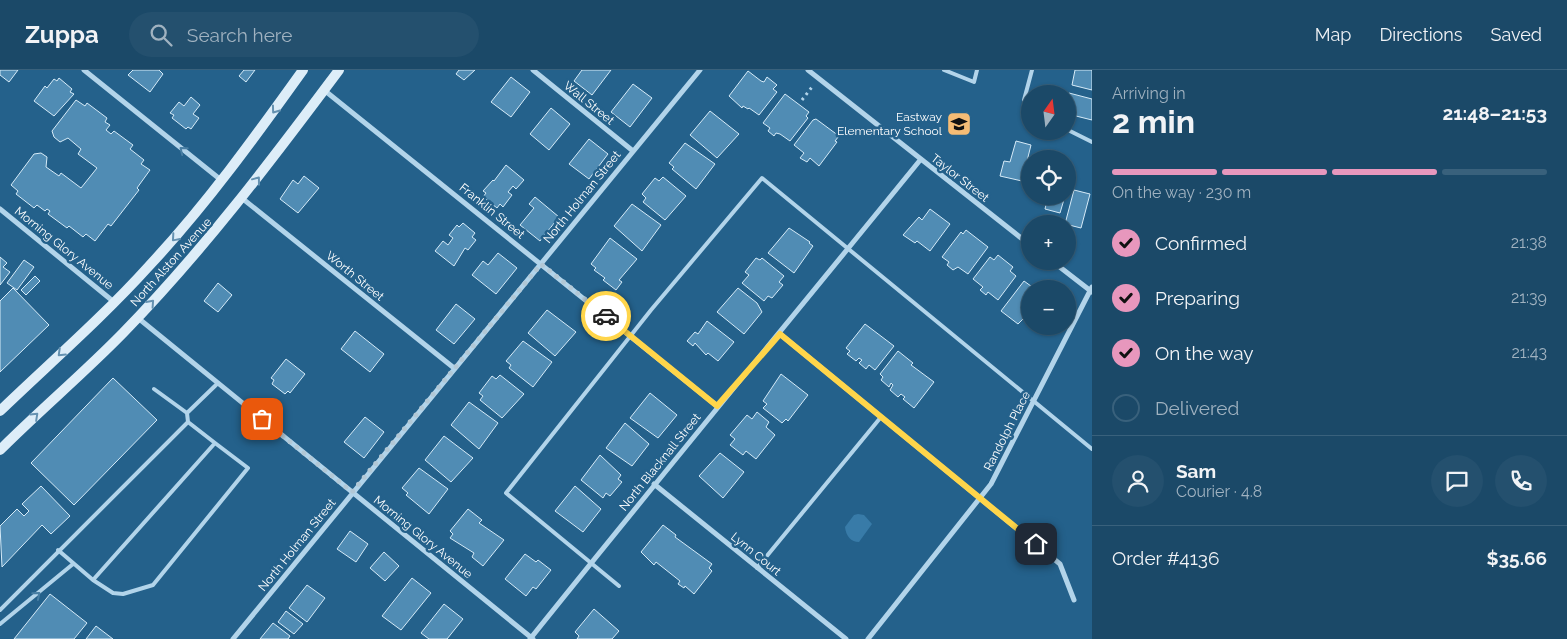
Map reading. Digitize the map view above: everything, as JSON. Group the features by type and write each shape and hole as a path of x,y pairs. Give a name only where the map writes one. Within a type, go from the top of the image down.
{"main road":[{"name":"North Alston Avenue","path":"0,411 114,302 167,247 222,180 302,70"},
{"name":"North Alston Avenue","path":"0,450 138,318 243,198 339,70"}],"street":[{"path":"84,70 222,180"},
{"name":"Wall Street","path":"533,70 633,151"},
{"name":"North Holman Street","path":"233,639 700,70"},
{"name":"Taylor Street","path":"808,70 1021,238"},
{"name":"Franklin Street","path":"324,90 717,406"},
{"name":"North Blacknall Street","path":"531,638 717,406 780,334 921,159"},
{"name":"Worth Street","path":"243,198 454,368"},
{"name":"Morning Glory Avenue","path":"0,209 114,302"},
{"path":"1064,270 1092,290"},
{"name":"Randolph Place","path":"868,639 992,484 1092,290"},
{"name":"Morning Glory Avenue","path":"138,318 531,638"},
{"path":"780,334 1060,564 1074,600"},
{"name":"Lynn Court","path":"654,484 846,639"}],"lane":[{"path":"944,70 974,82 977,70"},
{"path":"1028,85 1032,70"},
{"path":"1076,134 1092,142"},
{"path":"619,586 506,493 630,336 762,178 1092,449"},
{"path":"187,413 218,382"},
{"path":"58,550 93,580 113,593 123,594 153,585 248,468 188,422 187,413 154,389"},
{"path":"757,568 881,417"},
{"path":"0,610 188,422"},
{"path":"93,580 215,443"},
{"path":"0,624 73,564"}],"path":[{"path":"802,100 813,86"}],"shaded area":[{"path":"854,515 864,515 872,524 859,542 849,538 845,527"}],"building":[{"path":"0,70 18,70 9,82 0,75"},
{"path":"133,70 159,70 163,74 150,92 128,75"},
{"path":"244,70 255,70 246,82 239,76"},
{"path":"459,70 475,70 464,80 456,74"},
{"path":"582,70 611,70 592,95 574,81"},
{"path":"1075,70 1092,70 1092,90 1072,85"},
{"path":"748,71 761,81 764,82 767,77 777,85 773,89 777,92 759,115 749,108 743,106 742,108 729,96"},
{"path":"511,77 530,92 511,117 491,102"},
{"path":"59,78 72,89 70,92 74,94 54,116 34,101 45,86 47,88 54,79 57,81"},
{"path":"633,84 652,98 630,127 611,112"},
{"path":"785,94 809,112 806,116 808,118 790,141 780,134 776,133 774,136 768,131 770,128 763,123"},
{"path":"1076,95 1092,99 1092,120 1076,116"},
{"path":"191,97 200,105 193,114 199,118 191,129 188,127 186,129 172,118 174,115 170,113 179,102 184,106"},
{"path":"76,100 85,106 87,103 107,118 105,122 110,125 106,130 111,134 114,131 133,145 130,149 144,160 141,164 150,170 137,188 139,190 111,226 108,224 95,241 86,234 83,237 69,226 67,228 48,214 50,211 47,209 45,211 37,205 34,208 16,194 18,191 11,185 34,154 41,153 47,157 46,167 59,176 61,173 81,188 97,168 78,154 81,149 68,138 60,142 54,137 52,131"},
{"path":"551,108 570,124 549,150 530,134"},
{"path":"710,111 739,134 717,158 690,135"},
{"path":"816,119 839,136 835,141 837,142 819,166 810,158 807,162 800,158 804,153 794,145 813,120"},
{"path":"589,139 608,154 589,179 569,164"},
{"path":"1016,141 1031,145 1030,150 1021,150 1021,181 1000,176 1004,161 1010,162"},
{"path":"685,143 715,164 696,189 672,169 674,167 669,163"},
{"path":"506,165 524,180 516,189 513,186 508,192 512,195 503,207 500,204 497,208 483,197 486,193 483,191 494,181"},
{"path":"304,176 319,188 298,213 280,199 293,180 298,184"},
{"path":"663,177 686,196 665,220 643,202 646,198 642,194 655,178 659,181"},
{"path":"1076,190 1090,194 1081,228 1076,227 1076,215 1067,215 1070,205 1076,205"},
{"path":"535,197 559,217 540,241 520,225 534,208 529,204"},
{"path":"632,204 661,225 642,251 614,226"},
{"path":"1046,205 1062,205 1060,213 1045,209"},
{"path":"930,209 950,224 930,251 917,241 915,243 903,235 919,217 922,220"},
{"path":"463,223 475,233 472,237 476,240 468,250 465,248 454,266 435,251 443,241 448,245 453,238 449,235 457,225 459,227"},
{"path":"789,228 813,246 794,273 768,253"},
{"path":"966,230 988,247 968,274 958,267 953,270 947,265 949,262 942,257 961,232 963,234"},
{"path":"610,238 637,259 619,280 622,282 616,290 603,280 605,278 594,270 596,268 591,264"},
{"path":"498,253 517,268 496,294 472,275 483,261 488,265"},
{"path":"998,255 1013,267 1010,271 1016,276 998,300 988,292 986,295 980,290 983,287 973,279 990,257 994,260"},
{"path":"0,257 7,263 3,267 10,272 0,285"},
{"path":"756,258 760,260 762,258 784,276 779,282 783,285 772,298 768,296 764,301 742,283 749,275 745,272"},
{"path":"24,260 34,267 17,290 7,283"},
{"path":"35,276 40,281 26,295 21,290"},
{"path":"218,283 232,295 218,312 204,301"},
{"path":"1021,285 1021,321 1018,324 1001,311"},
{"path":"13,288 49,325 0,372 0,301"},
{"path":"738,288 757,303 762,312 744,334 717,312"},
{"path":"456,304 475,319 454,344 436,330"},
{"path":"547,310 576,332 555,356 528,333"},
{"path":"707,321 734,342 718,361 708,353 706,355 695,343 693,346 687,341 695,332 698,334"},
{"path":"865,324 894,346 875,370 869,365 866,369 859,363 862,360 859,358 856,361 847,354 850,351 846,348"},
{"path":"355,331 384,354 370,372 341,349"},
{"path":"523,341 552,362 533,387 509,368 511,365 506,361"},
{"path":"898,351 913,363 911,365 934,382 914,408 903,399 905,397 901,394 898,397 890,390 893,385 891,383 889,387 881,380 883,377 880,374"},
{"path":"286,359 305,374 290,393 288,391 285,394 272,384 274,380 271,378"},
{"path":"781,374 808,395 788,421 786,419 782,423 763,408 767,404 763,401"},
{"path":"500,375 524,394 502,418 480,400 483,396 479,393 492,376 496,379"},
{"path":"113,378 157,420 74,505 31,463"},
{"path":"650,393 677,415 658,438 630,418"},
{"path":"469,402 498,423 479,449 451,425"},
{"path":"757,412 769,422 766,427 775,435 756,459 746,451 743,455 730,445 735,439 730,435 747,415 752,419"},
{"path":"365,417 384,432 364,458 344,442"},
{"path":"625,423 649,444 632,466 606,448"},
{"path":"444,436 473,458 451,482 425,460"},
{"path":"720,453 744,472 723,498 699,476"},
{"path":"600,455 621,475 618,479 622,482 610,496 606,493 603,498 581,480"},
{"path":"419,468 448,489 429,514 406,495 408,493 402,488"},
{"path":"41,486 70,516 51,534 42,525 2,567 0,526 17,509 24,516 29,511 22,504"},
{"path":"575,486 601,509 583,532 555,511"},
{"path":"468,509 482,520 479,523 504,540 483,566 472,557 474,553 450,538 453,534 450,531"},
{"path":"663,525 676,535 675,537 712,564 709,568 712,571 694,594 685,586 684,588 678,584 680,581 656,562 654,565 641,552"},
{"path":"350,531 368,544 356,562 337,549"},
{"path":"384,552 399,566 385,581 370,568"},
{"path":"525,554 536,562 538,560 551,570 536,589 533,587 526,596 505,579"},
{"path":"412,578 431,593 401,630 382,616"},
{"path":"307,585 325,598 307,622 289,608"},
{"path":"50,594 87,623 74,639 14,639"},
{"path":"444,604 463,619 447,639 429,639 421,633"},
{"path":"594,609 619,631 612,639 577,639 579,636 575,632"},
{"path":"286,611 303,624 294,634 278,622"},
{"path":"273,623 290,636 288,639 260,639"},
{"path":"96,626 113,639 86,639"}],"way so far":[{"path":"262,419 352,492 541,264 606,316"}],"place":[{"name":"Eastway Elementary School","path":"959,124"}],"route":[{"path":"606,316 717,406 780,334 1036,544"}]}
